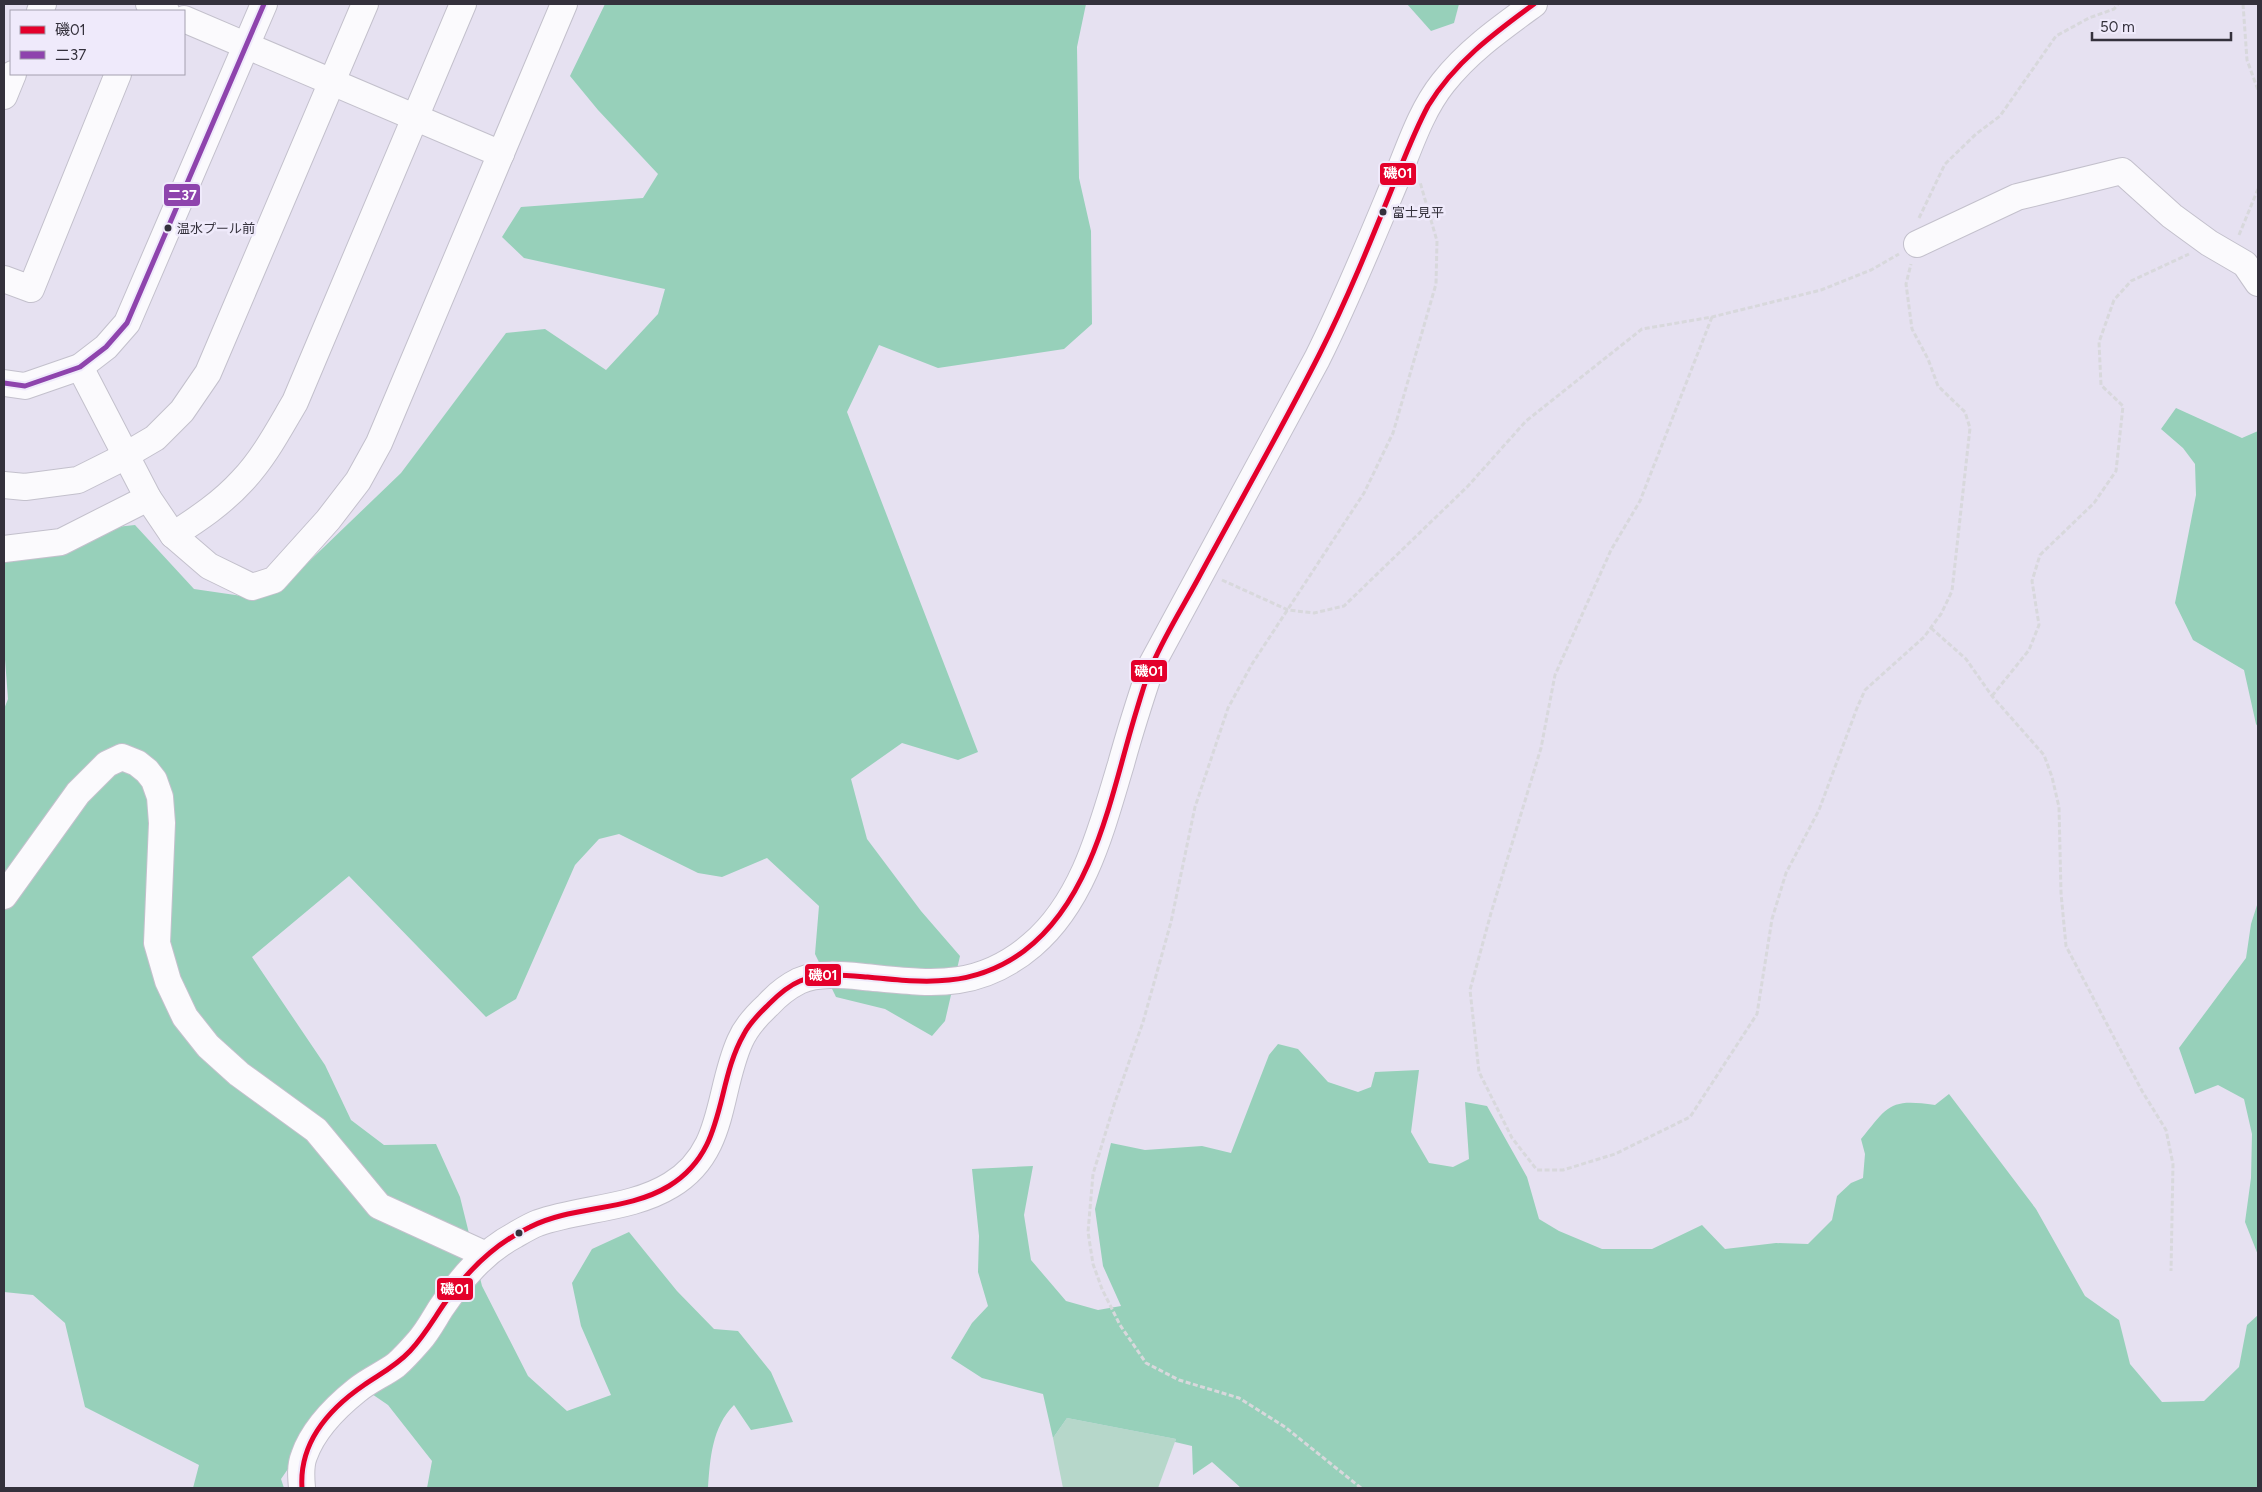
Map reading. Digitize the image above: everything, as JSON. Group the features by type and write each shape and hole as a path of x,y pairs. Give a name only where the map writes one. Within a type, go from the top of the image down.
{"street":[{"path":"148,4 163,10"},
{"path":"4,383 26,386 80,366 106,347 128,323 264,4"},
{"path":"4,485 25,487 78,480 127,455 155,438 182,411 208,373 365,4"},
{"path":"173,535 209,512 243,481 271,444 295,402 463,4"},
{"path":"80,366 148,498 173,535 209,566 252,587 274,580 328,520 358,481 379,443 564,4"},
{"path":"302,1488 300,1474 304,1455 332,1412 358,1389 397,1364 410,1351 423,1337 456,1288 484,1254 538,1224 644,1198 670,1187 684,1176 700,1159 711,1140 721,1115 731,1064 741,1038 755,1017 778,993 801,980 840,974 942,983 966,980 1000,967 1032,946 1059,917 1080,882 1104,820 1152,664 1330,334 1362,263 1421,120 1441,85 1452,72 1476,48 1534,4"},
{"path":"185,19 501,154"},
{"path":"4,96 13,75"},
{"path":"4,279 31,290 118,75"},
{"path":"1917,244 2017,197 2122,170 2172,216 2209,243 2245,264 2258,282"},
{"path":"4,549 61,542 148,498"},
{"path":"4,896 78,793 107,764 122,757 137,763 154,780 160,796 162,822 157,943 168,981 185,1017 208,1046 239,1074 316,1130 379,1206 484,1254"}],"path":[{"path":"1712,316 1640,501 1611,550 1555,675 1541,748 1491,913 1470,990 1479,1072 1512,1138 1537,1170 1563,1170 1615,1154 1690,1117 1757,1014 1772,919 1786,873 1819,810 1865,690 1924,637 1942,614 1952,591 1970,428 1965,412 1938,386 1928,359 1912,329 1906,284 1917,244 1918,221 1945,164 1976,134 2000,116 2056,36 2089,18 2114,9 2118,4"},
{"path":"2243,4 2247,60 2258,90"},
{"path":"1361,1488 1285,1427 1238,1398 1179,1380 1146,1363 1120,1325 1102,1288 1094,1264 1088,1232 1093,1174 1114,1105 1143,1022 1171,922 1195,807 1228,708 1252,664 1364,493 1393,433 1436,284 1437,241 1424,192 1407,154"},
{"path":"1992,696 2029,650 2039,625 2032,581 2040,555 2094,503 2116,471 2123,406 2101,385 2099,342 2114,300 2132,281 2209,243 2232,242 2240,235 2258,189"},
{"path":"1202,571 1288,610 1314,613 1344,606 1468,486 1526,421 1642,329 1712,316 1821,290 1871,270 1917,244"},
{"path":"1931,628 1966,659 1992,696 2044,755 2052,777 2059,807 2061,893 2066,946 2142,1091 2166,1130 2173,1164 2171,1271"}],"green space":[{"path":"605,4 1086,4 1077,47 1079,178 1091,231 1092,324 1064,349 938,368 879,345 847,412 978,752 958,760 902,743 851,779 867,839 921,911 960,956 945,1021 932,1036 885,1009 836,997 815,954 819,906 767,858 722,877 698,873 619,834 599,839 575,865 516,999 486,1017 349,876 252,957 325,1065 351,1120 384,1145 436,1144 460,1197 482,1286 528,1376 567,1411 611,1395 581,1326 572,1283 592,1249 629,1232 677,1291 714,1329 738,1331 771,1372 793,1422 751,1430 734,1405 721,1423 717,1433 711,1455 708,1488 427,1488 432,1461 388,1405 350,1379 281,1479 284,1488 193,1488 199,1465 85,1407 65,1323 33,1295 4,1292 4,709 8,699 4,646 4,539 135,525 194,589 242,596 297,573 401,473 506,333 545,329 606,370 658,314 665,289 524,258 502,237 521,207 643,198 658,174 598,110 570,76"},
{"path":"1407,4 1459,4 1454,23 1431,31"},
{"path":"2176,408 2242,438 2258,431 2258,727 2244,670 2193,640 2175,603 2196,495 2195,464 2183,448 2161,429"},
{"path":"2258,902 2258,1255 2245,1222 2251,1178 2252,1134 2244,1099 2218,1085 2195,1094 2179,1048 2246,958 2251,924"},
{"path":"1278,1044 1298,1049 1328,1082 1358,1092 1371,1087 1375,1072 1419,1070 1411,1132 1429,1163 1453,1167 1469,1159 1465,1102 1487,1106 1527,1177 1539,1219 1559,1231 1602,1249 1652,1249 1702,1225 1725,1249 1776,1243 1808,1244 1832,1220 1837,1196 1851,1183 1863,1178 1865,1154 1861,1139 1877,1119 1891,1107 1898,1104 1920,1103 1935,1105 1949,1094 2036,1209 2085,1296 2119,1320 2130,1364 2162,1402 2204,1401 2239,1367 2247,1325 2258,1315 2258,1488 1241,1488 1212,1462 1193,1475 1192,1446 1175,1442 1176,1439 1067,1418 1053,1438 1043,1394 982,1378 951,1358 972,1323 988,1306 978,1272 979,1236 972,1169 1033,1166 1024,1215 1031,1260 1066,1301 1098,1310 1121,1306 1103,1266 1095,1209 1111,1143 1145,1150 1202,1146 1231,1153 1269,1055"},
{"path":"1067,1418 1176,1439 1158,1488 1063,1488 1053,1438"}],"transit line":[{"name":"二37","path":"4,383 25,386 80,367 106,347 127,323 264,4"},
{"name":"磯01","path":"302,1488 302,1472 311,1442 328,1416 351,1394 394,1365 410,1351 462,1280 493,1250 517,1234 547,1220 617,1205 652,1194 669,1186 688,1171 701,1154 711,1136 728,1075 744,1034 755,1018 791,985 808,978 824,975 909,981 949,980 968,977 987,972 1005,963 1024,951 1049,928 1069,902 1085,872 1098,840 1144,685 1158,652 1305,383 1358,271 1428,106 1438,90 1462,62 1504,26 1534,4"}],"place":[{"name":"富士見平","path":"1383,212"},
{"name":"温水プール前","path":"168,228"}]}
